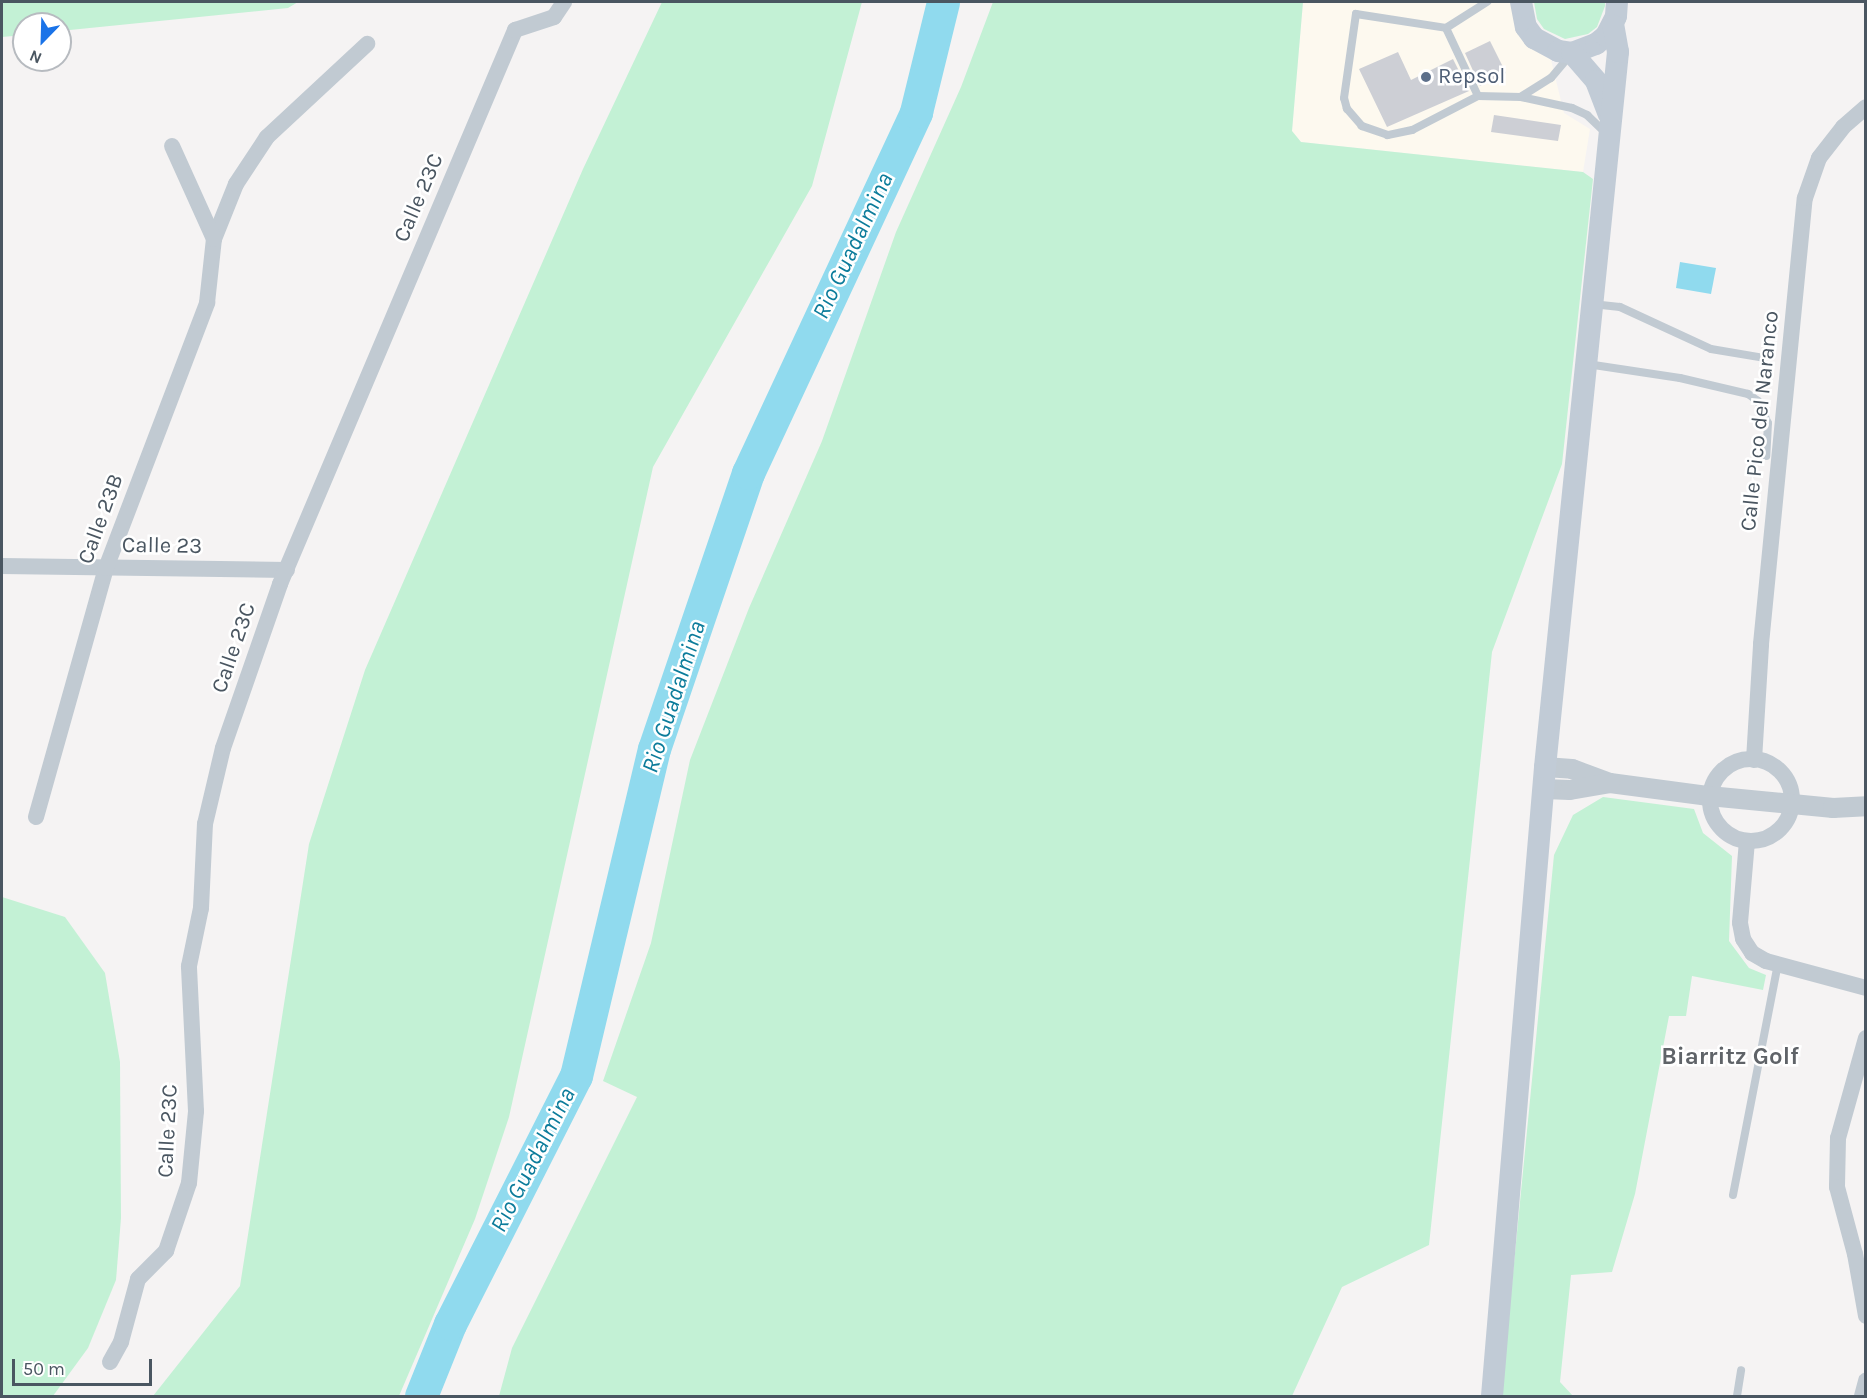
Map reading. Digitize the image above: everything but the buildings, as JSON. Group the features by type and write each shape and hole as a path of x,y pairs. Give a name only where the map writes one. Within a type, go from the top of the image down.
{"main road":[{"path":"1521,2 1526,27 1534,38 1558,51 1572,53 1596,44 1613,25"},
{"path":"1492,1396 1545,778 1618,52 1613,25 1617,2"},
{"path":"1572,53 1596,81 1609,127"}],"street":[{"name":"Calle 23C","path":"110,1362 122,1342 138,1279 166,1251 189,1183 196,1111 188,990 201,908 205,824 223,748 286,570 515,30 554,17 564,2"},
{"name":"Calle 23B","path":"36,817 106,568 207,303 214,239 236,184 267,137 367,44"},
{"name":"Calle Pico del Naranco","path":"1754,760 1761,644 1805,198 1819,158 1843,127 1866,107"},
{"path":"172,146 214,239"},
{"name":"Calle 23","path":"2,566 286,570"},
{"path":"1754,760 1767,761 1779,768 1792,791 1792,805 1785,822 1772,836 1747,841 1734,838 1714,821 1709,796 1712,783 1729,764 1754,760"},
{"path":"1545,778 1570,790 1610,783 1792,805 1863,807"},
{"path":"1747,841 1740,923 1743,939 1752,953 1778,964 1866,988"},
{"path":"1866,1038 1838,1138 1837,1187 1855,1254 1866,1317"},
{"path":"1862,1396 1866,1381"}],"lane":[{"path":"1487,2 1446,27 1356,14 1344,98 1347,109 1362,126 1388,135 1400,134 1478,96 1521,97 1572,108 1609,127"},
{"path":"1446,27 1478,96"},
{"path":"1521,97 1551,78 1572,53"},
{"path":"1591,304 1620,307 1711,349 1759,357"},
{"path":"1585,364 1680,378 1748,394 1758,401 1766,417 1766,456"},
{"path":"1733,1196 1778,964"},
{"path":"1737,1396 1742,1370"}],"shaded area":[{"name":"Repsol","path":"1303,2 1515,2 1515,29 1536,51 1551,60 1564,113 1590,129 1583,172 1301,142 1292,131"}],"green space":[{"path":"2,2 298,2 288,8 72,30 72,12 12,12 12,36 2,37"},
{"path":"662,2 862,2 812,186 653,467 509,1117 475,1219 399,1396 153,1396 240,1286 309,844 365,670 583,169"},
{"path":"993,2 1303,2 1292,131 1301,142 1583,172 1593,179 1562,464 1492,652 1429,1245 1342,1287 1292,1396 499,1396 512,1348 637,1097 603,1081 651,943 690,760 749,608 822,441 896,232 961,87"},
{"path":"1534,2 1605,2 1605,6 1597,27 1588,34 1565,39 1544,29 1537,19"},
{"path":"1603,797 1694,809 1703,833 1732,856 1729,941 1749,968 1766,975 1763,990 1692,976 1686,1016 1669,1016 1635,1194 1612,1272 1571,1275 1560,1382 1573,1396 1501,1396 1554,855 1573,815"},
{"path":"2,897 65,917 105,973 120,1062 121,1218 116,1280 88,1348 53,1396 2,1396"}],"water":[{"path":"1680,262 1716,268 1711,294 1676,288"}],"waterway":[{"name":"Rio Guadalmina","path":"421,1396 450,1324 576,1076 654,749 748,473 916,112 943,2"}],"place":[{"name":"Repsol","path":"1426,77"}],"district":[{"name":"Biarritz Golf","path":"1730,1057"}]}
